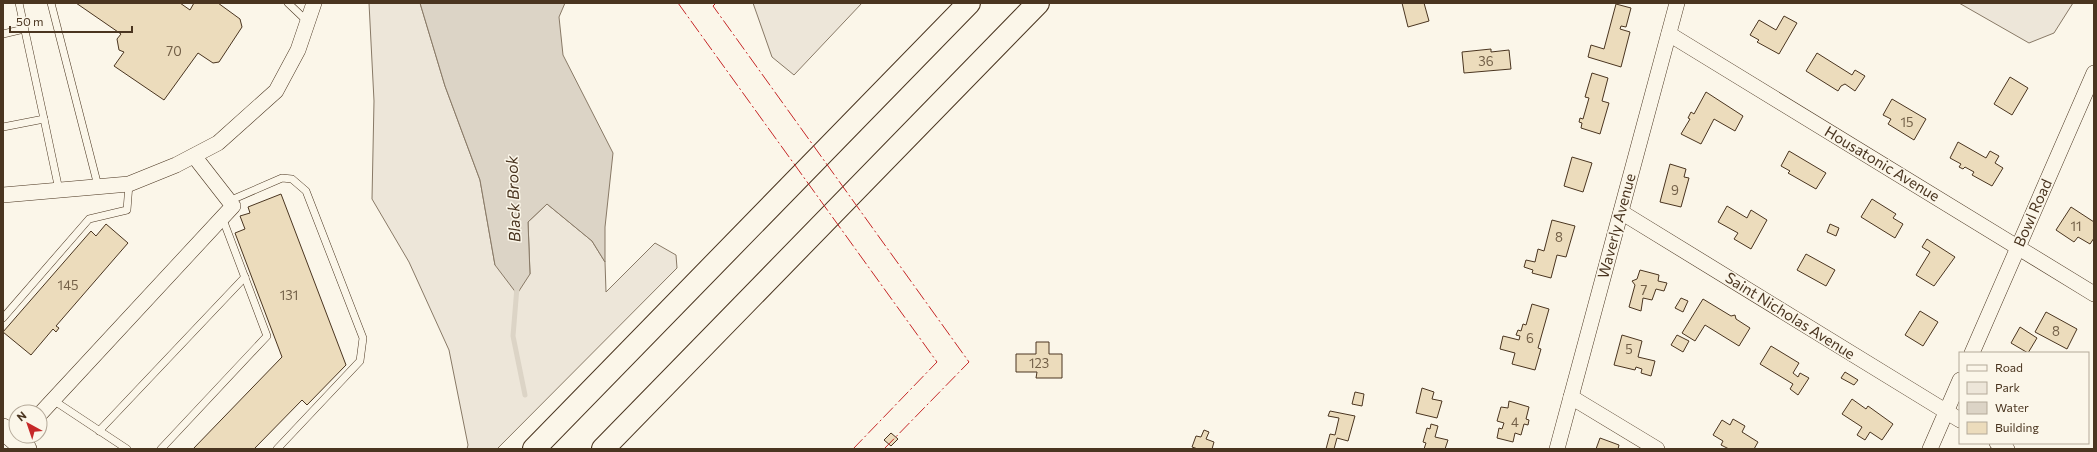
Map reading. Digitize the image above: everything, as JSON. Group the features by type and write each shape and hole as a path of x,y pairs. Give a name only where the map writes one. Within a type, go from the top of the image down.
{"highway":[{"path":"534,449 969,3"},
{"path":"603,449 1038,3"}],"street":[{"path":"3,195 129,184 176,165 218,143 276,91 298,50 314,3"},
{"name":"Waverly Avenue","path":"1557,449 1677,3"},
{"name":"Housatonic Avenue","path":"1669,34 2094,294"},
{"name":"Bowl Road","path":"1972,352 2094,74"},
{"path":"48,405 233,206 194,156"},
{"name":"Saint Nicholas Avenue","path":"1621,212 1959,419"},
{"path":"1930,449 1959,382"},
{"path":"1571,397 1656,449"}],"lane":[{"path":"19,3 59,190"},
{"path":"51,3 98,186"},
{"path":"288,3 308,22"},
{"path":"3,34 24,29"},
{"path":"3,127 44,119"},
{"path":"229,201 282,178 292,179 306,191 363,338 360,361 277,449"},
{"path":"3,318 89,220 127,210 129,184"},
{"path":"161,449 267,336 222,217"},
{"path":"99,431 245,277"},
{"path":"53,400 127,449"}],"green space":[{"path":"369,3 420,3 445,86 480,180 495,265 530,274 528,222 547,204 592,241 605,262 606,292 655,243 676,255 677,268 497,449 467,449 468,445 449,350 409,262 372,199 374,101"},
{"path":"753,3 862,3 794,75 772,57"},
{"path":"1959,3 2073,3 2054,33 2029,43"}],"water":[{"path":"420,3 565,3 559,17 563,55 613,153 605,227 605,262 592,241 547,204 528,222 530,274 517,294 495,265 480,180 445,86"}],"building":[{"path":"76,3 180,3 190,10 194,3 218,3 240,19 242,27 219,62 213,63 198,53 164,100 114,66 124,52 119,50 117,39 121,34"},
{"path":"1402,3 1424,3 1429,21 1408,27"},
{"path":"1616,4 1631,8 1626,27 1621,26 1620,29 1630,32 1621,67 1588,57 1591,45 1604,49"},
{"path":"1784,16 1797,23 1779,54 1757,42 1759,40 1750,35 1759,20 1776,30"},
{"path":"1491,49 1491,52 1509,50 1511,69 1464,73 1462,52"},
{"path":"1817,53 1852,75 1855,70 1865,76 1855,91 1845,84 1841,86 1838,91 1806,71"},
{"path":"1592,73 1608,78 1602,101 1609,103 1600,134 1581,128 1582,123 1579,122 1580,118 1583,119 1589,98 1585,97"},
{"path":"2010,77 2028,88 2012,115 1994,104"},
{"path":"1706,92 1743,116 1735,131 1714,119 1701,144 1681,134 1690,119 1688,118 1691,112 1694,114"},
{"path":"1892,99 1926,119 1914,140 1888,124 1891,119 1883,115"},
{"path":"1958,142 1986,158 1990,151 1999,156 1995,163 2003,168 1992,186 1972,175 1974,172 1965,167 1963,169 1959,167 1961,164 1950,158"},
{"path":"1789,151 1826,173 1816,189 1788,173 1790,171 1781,166"},
{"path":"1572,157 1592,163 1583,192 1564,186"},
{"path":"1670,164 1686,169 1684,177 1689,178 1681,207 1660,202"},
{"path":"281,194 346,365 307,405 302,400 254,449 193,449 282,357 235,233 245,229 240,216 250,213 248,207"},
{"path":"1872,199 1896,214 1893,218 1903,224 1895,238 1861,217"},
{"path":"1727,206 1747,218 1751,210 1767,220 1751,249 1734,239 1738,233 1718,222"},
{"path":"2071,207 2094,222 2094,238 2090,244 2078,237 2074,242 2056,230"},
{"path":"1552,220 1575,226 1566,257 1557,255 1551,278 1532,273 1533,270 1524,267 1526,260 1535,262 1538,249 1544,251"},
{"path":"106,224 128,243 56,326 59,328 56,332 53,329 31,355 3,332 91,231 96,236"},
{"path":"1830,224 1839,228 1836,236 1827,232"},
{"path":"1927,239 1955,257 1934,286 1916,275 1930,252 1922,247"},
{"path":"1806,254 1835,270 1826,286 1797,270"},
{"path":"1640,270 1659,275 1658,281 1667,283 1664,291 1656,289 1652,300 1643,298 1641,311 1629,307 1635,285 1632,281 1637,279"},
{"path":"1681,298 1688,301 1683,312 1675,308"},
{"path":"1703,299 1731,316 1735,315 1736,319 1750,328 1739,346 1705,325 1695,341 1682,333"},
{"path":"1532,304 1549,309 1538,348 1541,349 1535,370 1512,364 1515,353 1500,349 1503,336 1519,340 1520,336 1516,335 1518,330 1521,331 1523,324 1526,325"},
{"path":"1920,311 1938,322 1923,346 1905,335"},
{"path":"2046,312 2077,329 2067,349 2035,332"},
{"path":"2020,327 2037,338 2029,352 2011,343"},
{"path":"1622,335 1642,341 1638,357 1655,361 1651,376 1641,373 1642,369 1636,367 1635,370 1614,365"},
{"path":"1677,335 1689,341 1683,352 1671,345"},
{"path":"1036,342 1049,342 1049,354 1062,354 1062,378 1036,378 1037,372 1016,372 1016,354 1036,354"},
{"path":"1771,346 1799,363 1793,373 1798,377 1800,373 1809,378 1798,395 1790,389 1793,384 1760,364"},
{"path":"1845,372 1858,380 1854,385 1841,378"},
{"path":"1422,388 1434,392 1432,399 1442,401 1437,418 1416,413"},
{"path":"1355,392 1364,394 1362,406 1352,404"},
{"path":"1852,399 1866,409 1868,406 1893,424 1882,440 1870,432 1865,440 1857,435 1862,427 1842,414"},
{"path":"1509,401 1529,407 1526,419 1529,420 1528,425 1524,424 1521,435 1515,433 1513,442 1497,438 1499,428 1502,429 1504,423 1497,421 1501,407 1508,408"},
{"path":"1330,411 1355,416 1348,441 1337,438 1334,449 1326,449 1330,434 1335,435 1339,418 1328,416"},
{"path":"1733,419 1745,426 1742,432 1758,442 1754,449 1729,449 1721,445 1723,441 1713,435 1722,420 1730,425"},
{"path":"1431,424 1438,426 1435,437 1448,440 1445,449 1424,449 1426,443 1423,442 1427,428 1430,429"},
{"path":"1204,430 1209,432 1206,439 1214,442 1212,449 1198,449 1192,447 1196,436 1201,437"},
{"path":"891,433 898,439 891,446 884,440"},
{"path":"1600,438 1619,445 1618,449 1596,449"}],"waterway":[{"name":"Black Brook","path":"517,287 513,336 525,395"}],"power":[{"path":"678,3 937,362 853,449"},
{"path":"716,3 713,6 969,362 884,449"}]}
